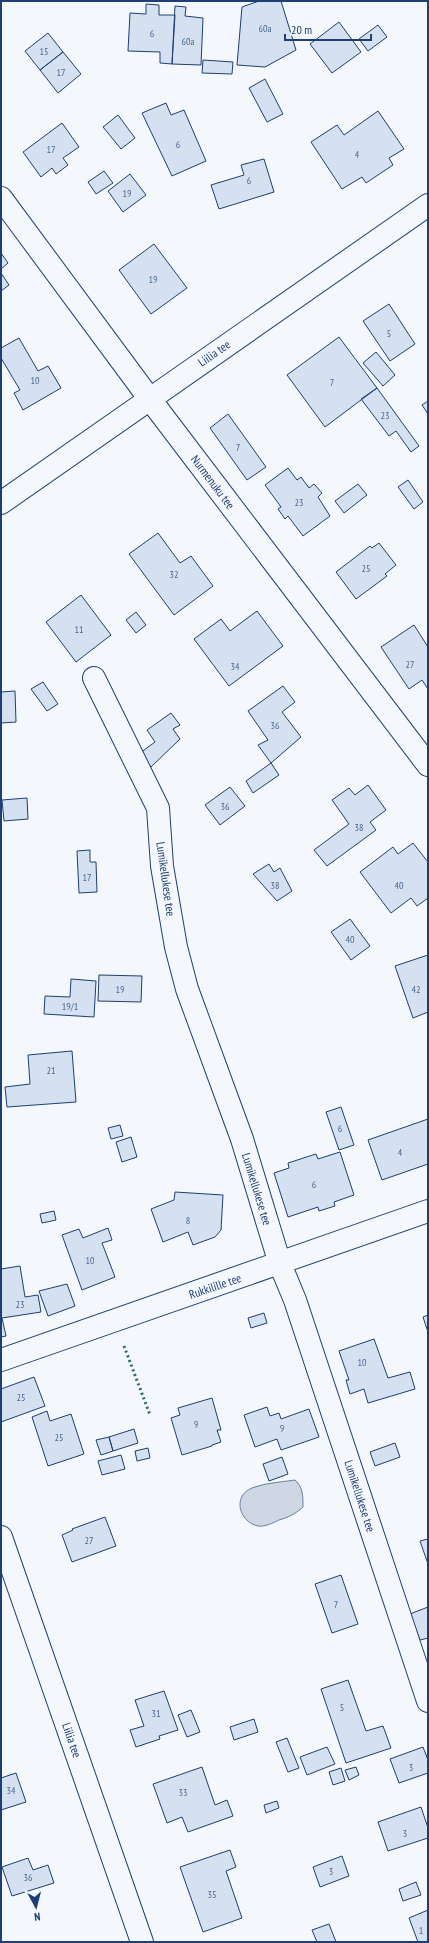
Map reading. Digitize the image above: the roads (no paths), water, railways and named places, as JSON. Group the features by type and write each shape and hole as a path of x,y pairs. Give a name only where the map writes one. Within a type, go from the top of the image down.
{"street":[{"name":"Nurmenuku tee","path":"1,198 149,398 428,765"},
{"name":"Liilia tee","path":"1,502 428,205"},
{"name":"Lumikellukese tee","path":"94,678 158,808 162,866 176,947 187,989 242,1139 280,1264 295,1300 428,1701"},
{"name":"Rukkilille tee","path":"1,1360 280,1264 428,1211"},
{"name":"Liilia tee","path":"1,1537 142,1942"}]}
